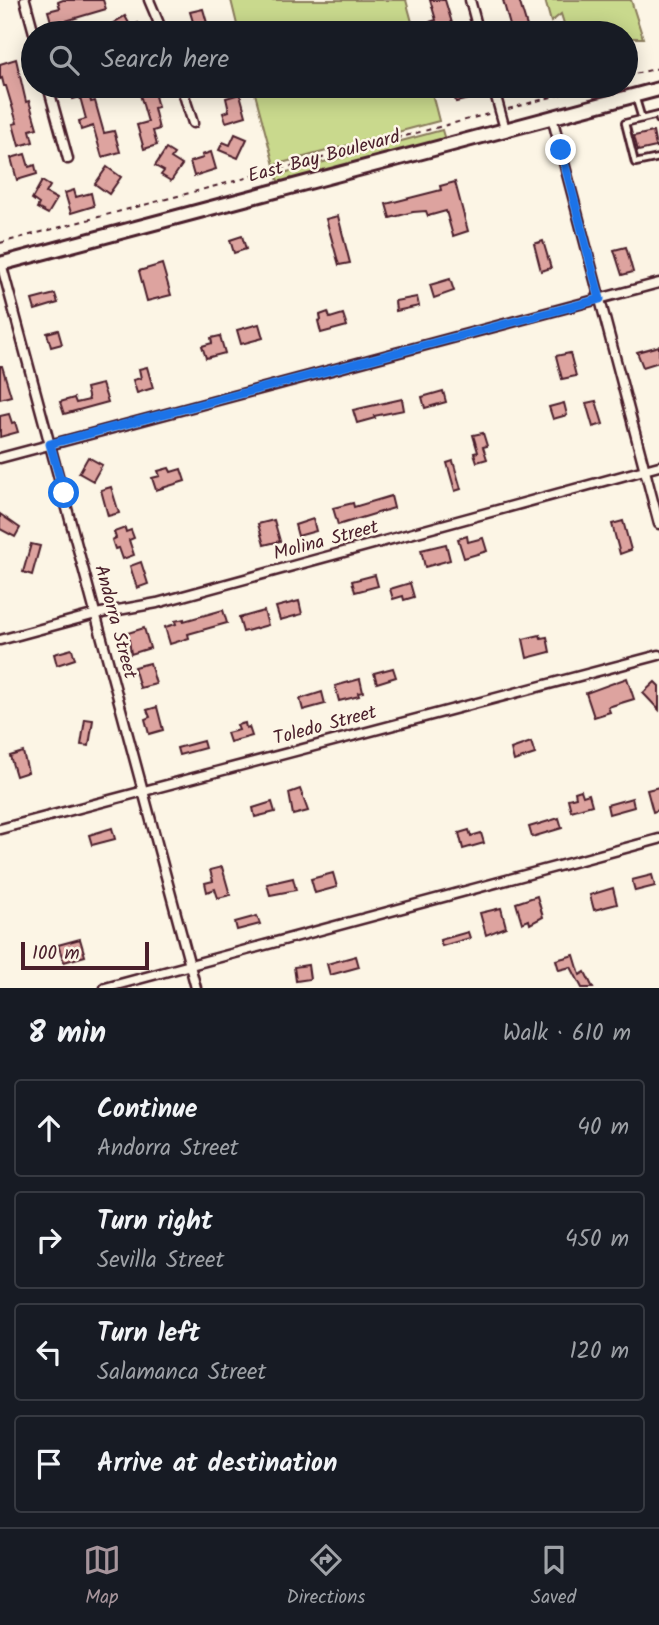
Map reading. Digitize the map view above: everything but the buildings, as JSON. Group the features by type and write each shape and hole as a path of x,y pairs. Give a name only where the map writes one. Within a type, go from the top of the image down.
{"main road":[{"name":"East Bay Boulevard","path":"638,94 659,89"},
{"name":"East Bay Boulevard","path":"1,264 624,98"}],"street":[{"path":"25,0 31,21"},
{"path":"149,0 158,21"},
{"path":"470,0 476,21"},
{"path":"51,98 68,159"},
{"path":"185,98 193,123"},
{"path":"496,98 505,129"},
{"path":"552,117 659,524"},
{"name":"Andorra Street","path":"1,264 196,988"},
{"path":"0,458 659,283"},
{"name":"Molina Street","path":"0,640 96,614 157,603 659,466"},
{"name":"Toledo Street","path":"0,829 659,655"},
{"path":"105,988 659,839"}],"lane":[{"path":"636,98 642,119"},
{"path":"659,120 658,116 625,123 635,163 659,158"}],"path":[{"path":"638,73 659,68"},
{"path":"0,243 547,98"}],"green space":[{"path":"231,0 406,0 412,21 236,21"},
{"path":"545,0 631,0 638,21 563,21 561,14 551,21"},
{"path":"638,22 643,38 638,38"},
{"path":"256,98 433,98 439,121 274,165"},
{"path":"442,130 445,140 279,184 276,175"}],"route":[{"path":"64,493 50,444 600,299 561,150"}]}
